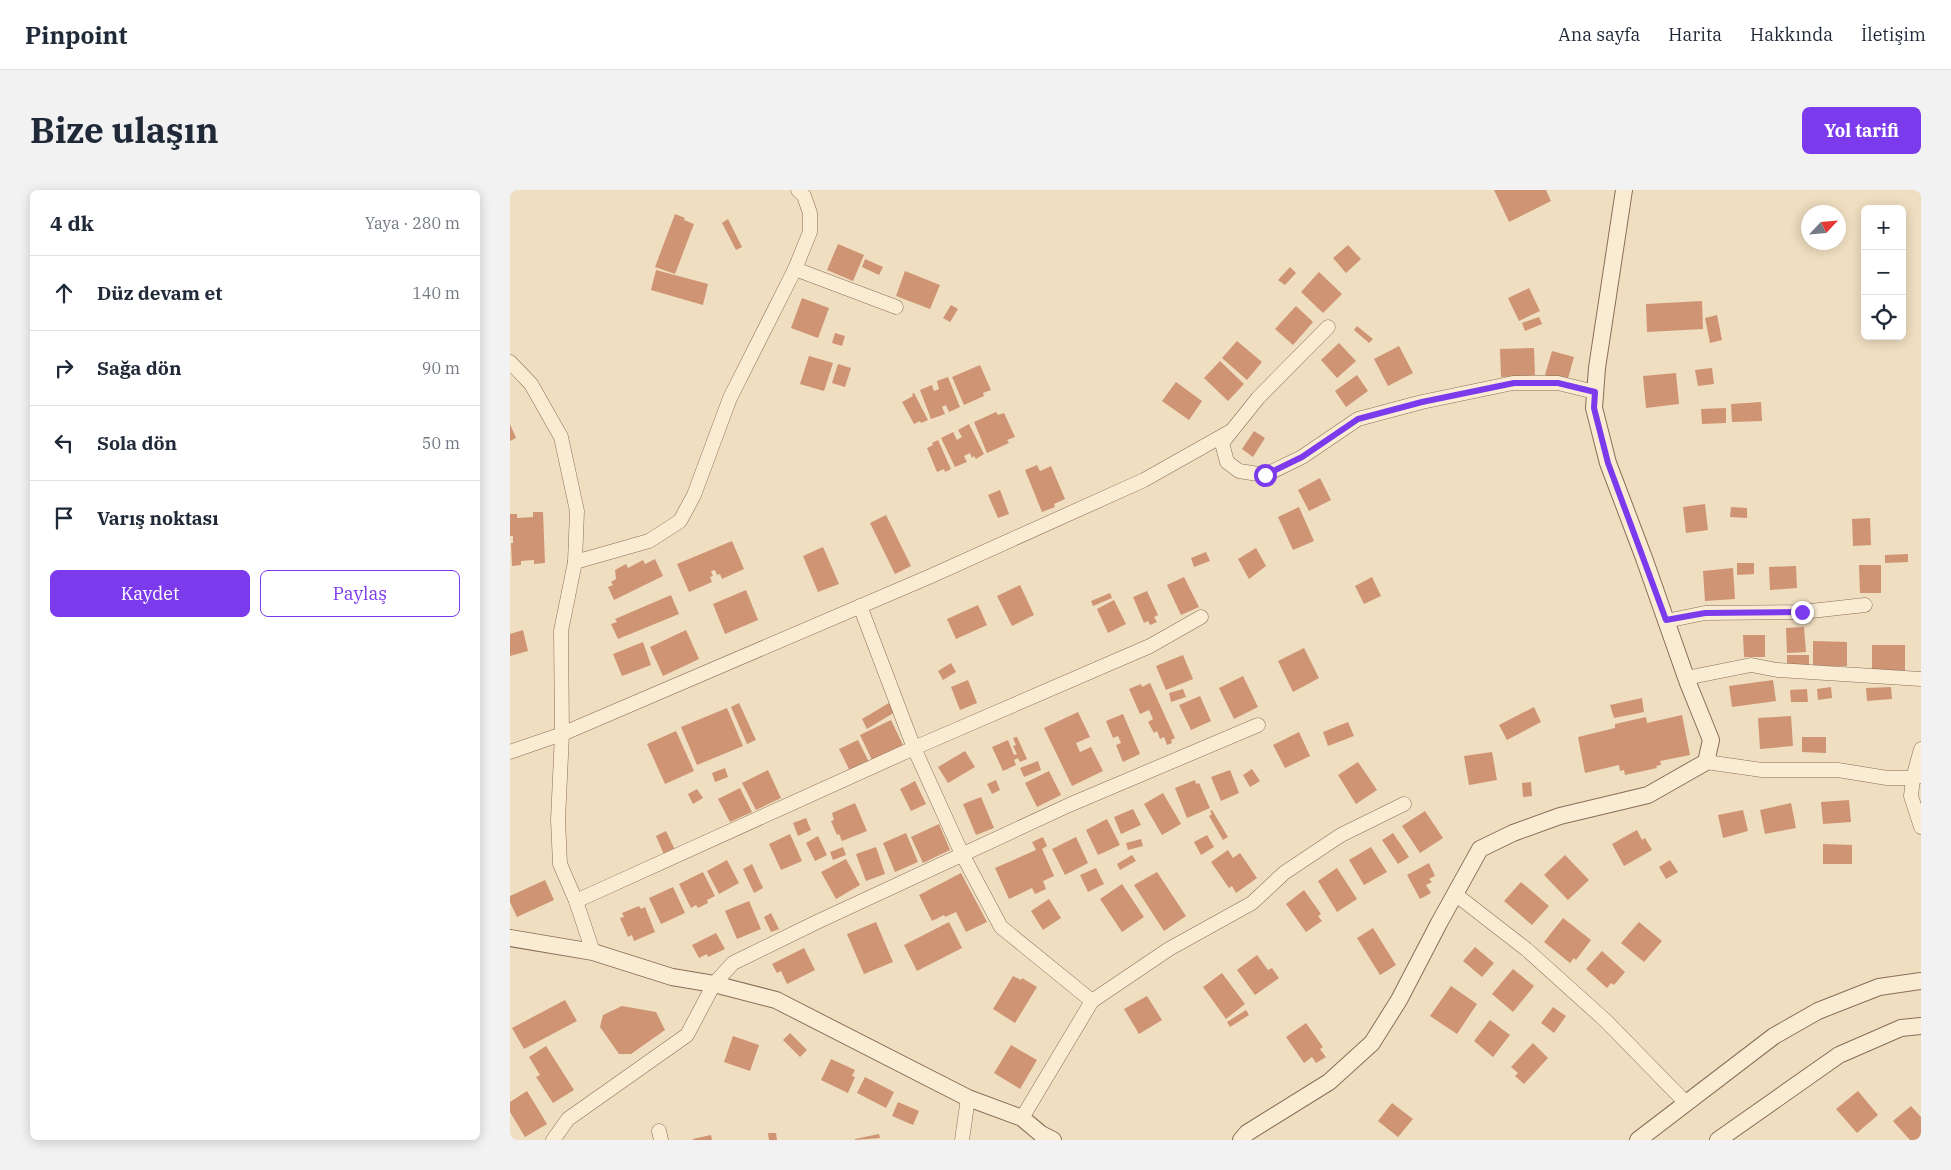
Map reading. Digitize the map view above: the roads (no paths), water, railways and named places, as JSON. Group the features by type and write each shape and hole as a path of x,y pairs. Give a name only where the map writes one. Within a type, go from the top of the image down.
{"street":[{"path":"575,562 649,541 680,521 694,494 730,398 795,268 810,232 810,213 804,196 798,190"},
{"path":"1624,190 1612,279 1596,368 1594,408 1608,463 1686,678 1711,740 1706,762"},
{"path":"795,268 896,307"},
{"path":"1328,326 1258,398 1222,443 1226,462 1239,471 1265,475 1302,457 1358,419 1422,402 1514,383 1558,383 1595,392"},
{"path":"510,362 531,384 561,436 577,511 575,562 561,631 562,734 558,820 560,864 576,901 593,952"},
{"path":"510,752 562,734 860,606 1144,480 1232,431"},
{"path":"1666,620 1705,613 1802,612 1865,605"},
{"path":"860,606 914,748 962,854 1001,927 1092,1001"},
{"path":"576,901 914,748 1150,646 1201,617"},
{"path":"1686,678 1750,665 1776,670 1921,679"},
{"path":"553,1140 568,1119 687,1035 714,984 733,963 1069,805 1258,725"},
{"path":"1921,750 1917,777 1911,796 1921,827"},
{"path":"1241,1140 1247,1133 1330,1082 1372,1043 1399,1000 1480,849 1513,833 1560,816 1648,795 1706,762 1762,770 1838,770 1887,778 1917,777"},
{"path":"1022,1118 1092,1001 1169,949 1252,903 1284,873 1341,835 1404,804"},
{"path":"1455,894 1526,949 1584,1001 1686,1102"},
{"path":"510,938 593,952 672,977 714,984 776,1000 968,1098 1022,1118 1042,1138"},
{"path":"1638,1140 1774,1036 1818,1011 1879,987 1921,981"},
{"path":"1718,1140 1839,1055 1901,1028 1921,1026"},
{"path":"962,1140 968,1098"}]}
